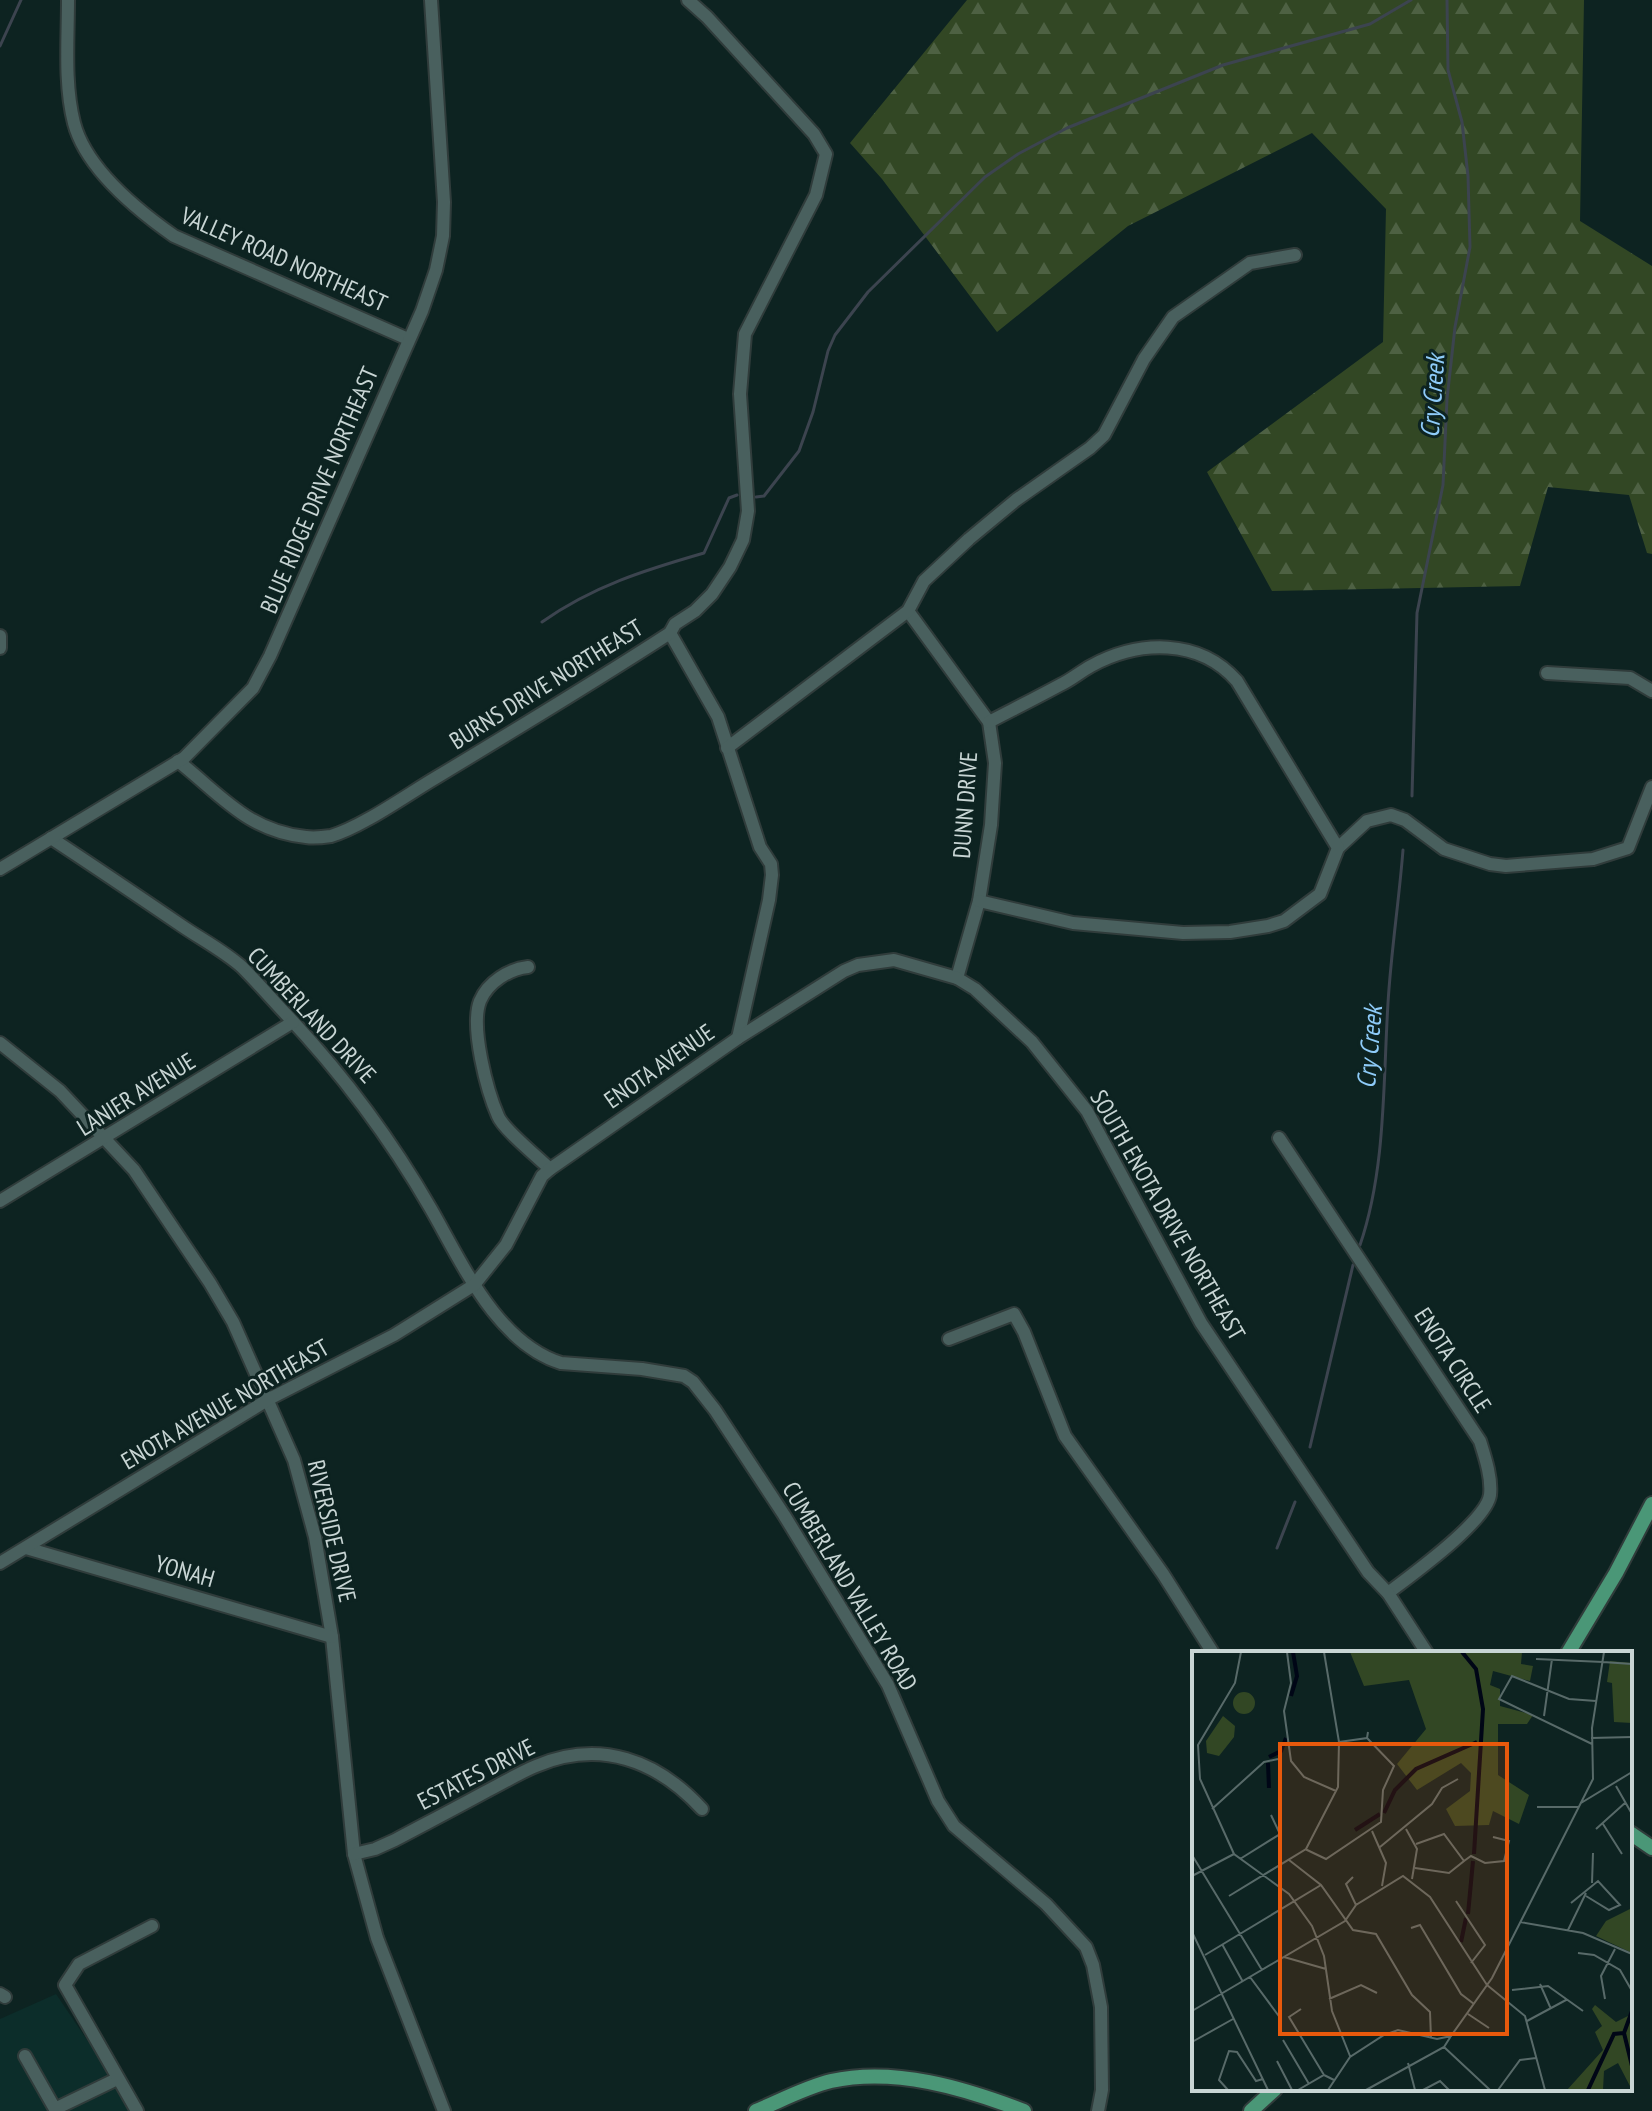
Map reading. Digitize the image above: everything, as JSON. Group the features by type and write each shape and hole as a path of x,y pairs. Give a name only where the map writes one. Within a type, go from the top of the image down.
{"main road":[{"path":"1569,1651 1616,1573 1652,1504"},
{"path":"1632,1834 1652,1848"},
{"path":"756,2111 827,2082 857,2076 938,2083 975,2092 1024,2111"},
{"path":"1251,2111 1273,2091"}],"street":[{"name":"VALLEY ROAD NORTHEAST","path":"68,0 69,82 74,122 82,144 94,163 149,218 174,236 408,339"},
{"name":"BLUE RIDGE DRIVE NORTHEAST","path":"0,869 178,761 253,688 307,575 422,311 436,270 443,236 444,202 431,0"},
{"name":"BURNS DRIVE NORTHEAST","path":"178,761 236,812 258,824 284,833 331,836 373,816 593,683 670,633 675,624 695,611 712,594 743,540 748,511 740,394 745,334 816,195 826,154 814,134 688,0"},
{"path":"727,748 908,611 924,581 969,539 1104,435 1144,359 1173,317 1250,263 1295,255"},
{"name":"DUNN DRIVE","path":"908,611 989,722 995,763 991,825 979,901 957,978"},
{"name":"ENOTA AVENUE","path":"474,1285 506,1245 542,1176 738,1038 769,900 771,864 760,847 718,717 670,633"},
{"path":"0,636 0,648"},
{"path":"989,722 1092,665 1131,649 1169,646 1192,651 1220,665 1237,681 1338,848"},
{"path":"1547,673 1630,678 1652,691"},
{"path":"979,901 1073,923 1183,933 1230,932 1268,926 1284,921 1320,894 1338,848 1367,821 1391,815 1405,820 1444,849 1490,864 1506,866 1593,859 1628,848 1652,787"},
{"name":"CUMBERLAND DRIVE","path":"51,838 240,966 293,1022 344,1078 377,1122 474,1285"},
{"name":"SOUTH ENOTA DRIVE NORTHEAST","path":"738,1038 858,965 894,960 957,978 975,989 1032,1042 1087,1111 1201,1323 1368,1572 1388,1593 1426,1651"},
{"path":"528,967 512,969 484,995 479,1003 479,1029 483,1065 499,1119 550,1169"},
{"name":"LANIER AVENUE","path":"0,1201 293,1022"},
{"name":"RIVERSIDE DRIVE","path":"0,1043 60,1091 134,1170 233,1322 269,1399 294,1460 315,1537 332,1637 354,1854 377,1938 444,2111"},
{"name":"ENOTA CIRCLE","path":"1279,1138 1480,1441 1486,1459 1490,1496 1485,1508 1445,1549 1388,1593"},
{"name":"ENOTA AVENUE NORTHEAST","path":"0,1563 269,1399 394,1335 474,1285"},
{"name":"CUMBERLAND VALLEY ROAD","path":"474,1285 508,1327 529,1347 548,1359 684,1376 693,1382 715,1410 784,1515 888,1685 938,1801 954,1826 1046,1904 1086,1947 1093,1965 1101,2007 1102,2090 1098,2111"},
{"path":"949,1339 1014,1314 1065,1436 1146,1549 1212,1651"},
{"name":"YONAH","path":"26,1548 332,1637"},
{"name":"ESTATES DRIVE","path":"354,1854 395,1840 536,1766 584,1754 618,1757 655,1769 674,1782 702,1809"},
{"path":"137,2111 65,1985 79,1964 152,1926"},
{"path":"25,2056 56,2110 117,2079"}],"shaded area":[{"path":"56,1994 135,2111 0,2111 0,2019"}],"green space":[{"path":"967,0 1584,0 1580,221 1652,266 1652,554 1647,553 1629,495 1548,487 1520,586 1272,591 1207,472 1383,342 1386,209 1312,133 1128,226 997,332 882,179 850,143"}],"waterway":[{"path":"0,46 21,0"},
{"path":"756,497 764,496 799,451 835,335 868,292 985,177 1018,154 1067,128 1223,65 1370,24 1411,0"},
{"name":"Cry Creek","path":"1412,796 1417,613 1443,485 1447,399 1455,327 1470,247 1468,176 1462,122 1448,70 1447,0"},
{"path":"542,622 600,589 704,553 729,498 737,495"},
{"name":"Cry Creek","path":"1360,1245 1379,1156 1389,984 1403,850"},
{"name":"Cry Creek","path":"1310,1447 1353,1265"},
{"name":"Cry Creek","path":"1277,1548 1295,1502"}]}
